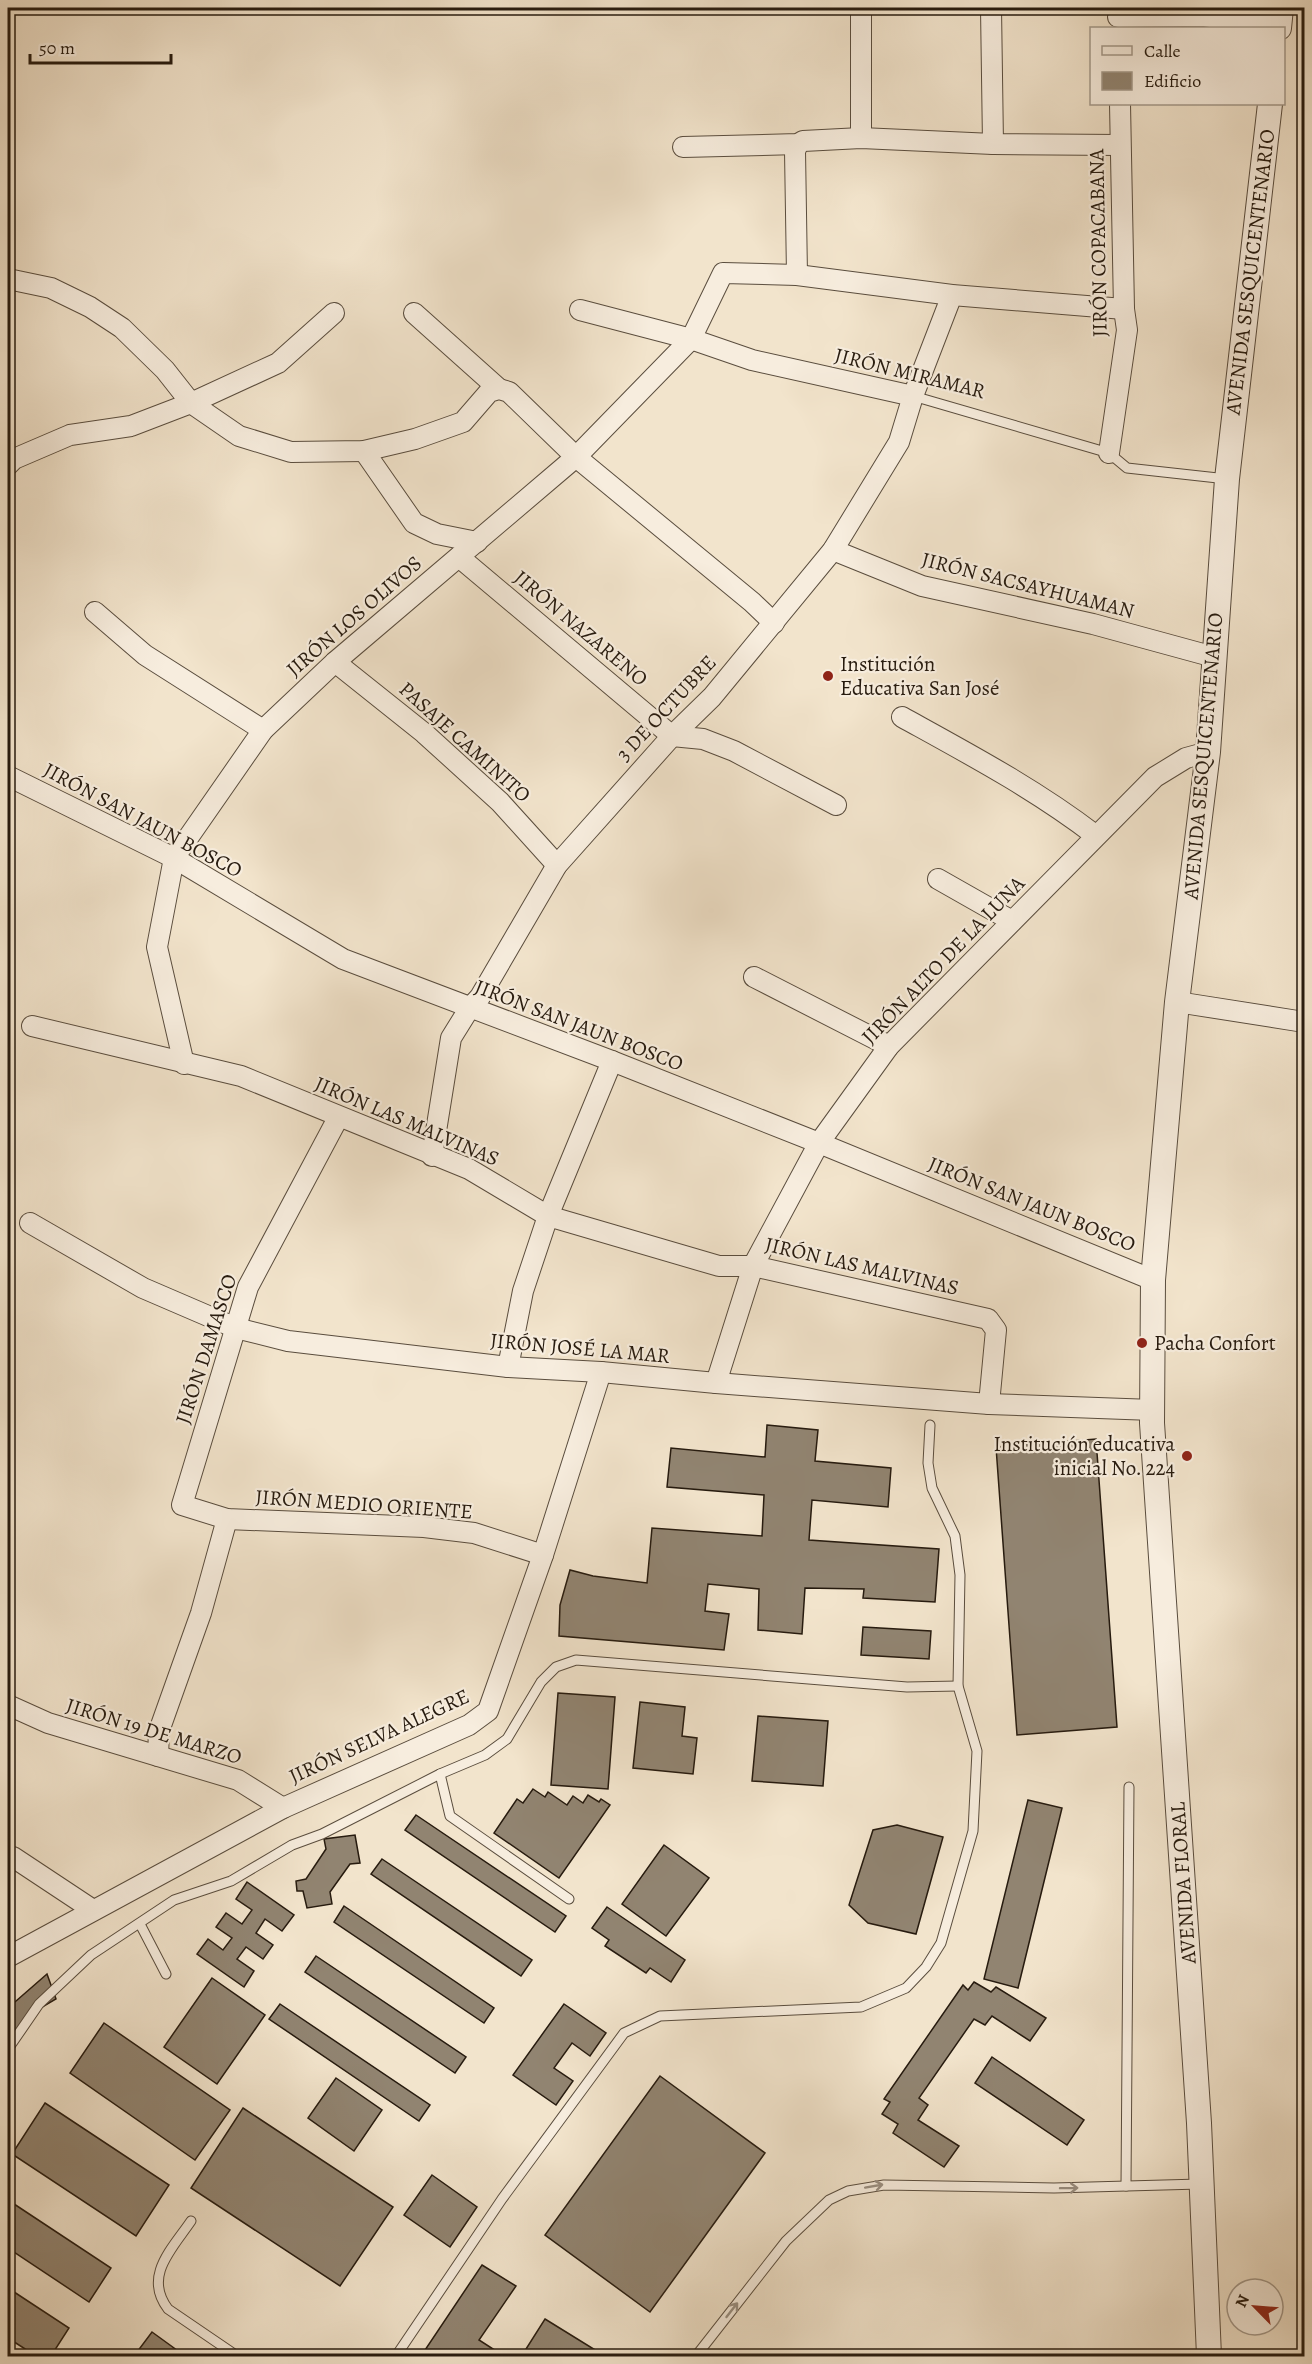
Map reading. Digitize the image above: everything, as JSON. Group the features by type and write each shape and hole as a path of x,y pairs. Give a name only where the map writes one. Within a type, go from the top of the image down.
{"street":[{"path":"861,8 861,138"},
{"path":"991,8 993,144"},
{"path":"1118,18 1203,16 1280,21"},
{"name":"JIRÓN COPACABANA","path":"1109,453 1127,330 1124,309 1120,105"},
{"name":"AVENIDA SESQUICENTENARIO","path":"1153,1410 1153,1280 1177,1002 1208,752 1227,479 1270,105"},
{"path":"683,147 798,144 803,141 861,138 993,144 1120,145"},
{"path":"798,144 795,151 797,275 952,295 1124,309"},
{"name":"JIRÓN LOS OLIVOS","path":"184,1064 157,947 174,858 263,730 335,662 576,457 691,339 723,273 797,275"},
{"path":"8,279 51,288 90,307 122,328 165,370 191,403 239,436 291,452 364,452 415,439 464,423 489,392 504,390"},
{"name":"3 DE OCTUBRE","path":"432,1156 451,1038 469,1008 480,997 557,865 672,736 712,697 833,550 899,442 952,295"},
{"name":"JIRÓN MIRAMAR","path":"580,310 691,339 752,360 914,396"},
{"path":"8,465 14,459 70,435 131,426 191,403 278,363 334,313"},
{"path":"414,313 504,390 576,457 752,602 774,623"},
{"path":"364,452 414,523 437,534 477,542"},
{"name":"JIRÓN SACSAYHUAMAN","path":"833,550 922,586 1093,624 1214,657"},
{"name":"JIRÓN NAZARENO","path":"459,558 672,736"},
{"path":"95,612 146,655 263,730"},
{"name":"PASAJE CAMINITO","path":"335,662 424,733 500,802 557,865"},
{"path":"902,717 1001,771 1060,808 1095,835"},
{"path":"672,736 703,738 734,751 836,805"},
{"name":"JIRÓN ALTO DE LA LUNA","path":"716,1383 753,1266 819,1143 889,1046 1095,835 1155,777 1186,758 1208,752"},
{"name":"JIRÓN SAN JAUN BOSCO","path":"8,776 174,858 343,960 612,1061 1153,1280"},
{"path":"938,879 1012,921"},
{"path":"754,977 889,1046"},
{"path":"1177,1002 1305,1022"},
{"name":"JIRÓN LAS MALVINAS","path":"32,1026 241,1076 338,1118 469,1169 548,1216 718,1266 753,1266 988,1319 996,1330 988,1404"},
{"path":"508,1367 523,1291 548,1216 612,1061"},
{"name":"JIRÓN DAMASCO","path":"182,1505 248,1287 338,1118"},
{"name":"JIRÓN JOSÉ LA MAR","path":"30,1223 143,1288 236,1328 288,1341 508,1367 601,1372 988,1404 1153,1410"},
{"name":"JIRÓN SELVA ALEGRE","path":"8,1957 283,1808 469,1725 488,1711 543,1555 601,1372"},
{"name":"AVENIDA FLORAL","path":"1153,1410 1199,2123 1209,2356"},
{"name":"JIRÓN MEDIO ORIENTE","path":"182,1505 227,1519 424,1527 474,1533 543,1555"},
{"path":"158,1756 159,1731 201,1612 227,1519"},
{"name":"JIRÓN 19 DE MARZO","path":"8,1705 48,1723 238,1780 283,1808"},
{"path":"8,1857 13,1857 93,1910"}],"lane":[{"name":"JIRÓN MIRAMAR","path":"914,396 1109,453 1127,468 1227,479"},
{"path":"396,2356 502,2199 624,2032 660,2016 861,2007 906,1988 926,1967 941,1943 973,1831 977,1751 958,1686 960,1575 955,1536 932,1488 928,1463 930,1425"},
{"path":"8,2049 39,2004 91,1955 174,1900 231,1881 292,1845 322,1834 440,1774 485,1755 507,1739 541,1682 556,1667 576,1660 907,1687 958,1686"},
{"path":"440,1774 450,1816 569,1899"},
{"path":"1126,2187 1129,1787"},
{"path":"140,1923 166,1974"},
{"path":"696,2356 786,2241 830,2200 848,2191 884,2185 1054,2188 1200,2184"},
{"path":"191,2221 158,2274 157,2286 160,2298 168,2309 237,2356"}],"building":[{"path":"767,1425 818,1430 815,1461 891,1468 888,1507 812,1500 809,1540 939,1549 935,1602 863,1598 864,1589 805,1588 802,1634 758,1630 759,1589 708,1584 705,1611 729,1614 724,1650 559,1636 560,1605 570,1570 593,1576 647,1583 652,1528 762,1536 764,1495 667,1487 671,1448 765,1457"},
{"path":"1096,1439 1117,1727 1017,1735 996,1447"},
{"path":"863,1627 931,1631 929,1659 861,1655"},
{"path":"558,1693 615,1697 608,1789 551,1785"},
{"path":"640,1702 685,1707 682,1736 697,1738 693,1774 633,1768"},
{"path":"758,1716 828,1721 823,1786 752,1781"},
{"path":"533,1789 545,1797 548,1792 567,1805 573,1796 583,1803 588,1795 599,1802 601,1799 610,1805 559,1878 494,1833 517,1799 523,1803"},
{"path":"1028,1800 1062,1808 1018,1988 984,1979"},
{"path":"416,1815 566,1916 555,1932 405,1830"},
{"path":"897,1825 943,1837 916,1934 868,1923 849,1905 873,1830"},
{"path":"355,1835 360,1863 350,1864 330,1892 332,1904 307,1908 303,1891 297,1891 296,1881 306,1879 326,1849 324,1839"},
{"path":"664,1845 709,1878 666,1936 622,1904"},
{"path":"382,1859 532,1960 521,1976 371,1874"},
{"path":"247,1882 294,1915 282,1931 265,1919 256,1933 273,1945 263,1959 246,1947 237,1959 254,1971 244,1987 197,1954 208,1939 223,1950 232,1938 216,1927 226,1913 242,1924 252,1910 236,1899"},
{"path":"344,1906 494,2008 484,2023 334,1922"},
{"path":"607,1907 685,1960 671,1982 650,1968 646,1973 605,1946 609,1940 592,1928"},
{"path":"316,1956 466,2057 455,2073 305,1972"},
{"path":"47,1974 56,1999 37,2010 8,2051 8,2008"},
{"path":"212,1978 265,2015 217,2084 164,2047"},
{"path":"974,1982 991,1992 996,1987 1046,2018 1030,2041 992,2016 985,2025 974,2019 919,2098 928,2105 918,2120 959,2146 944,2167 893,2133 898,2124 882,2114 890,2102 884,2099 963,1985 968,1990"},
{"path":"280,2004 430,2105 419,2121 269,2019"},
{"path":"564,2004 606,2033 590,2056 572,2043 554,2068 573,2081 556,2105 513,2075"},
{"path":"104,2023 230,2110 195,2160 70,2073"},
{"path":"992,2057 1084,2120 1067,2145 975,2083"},
{"path":"660,2076 765,2153 650,2312 545,2235"},
{"path":"336,2078 382,2110 354,2151 308,2118"},
{"path":"45,2103 169,2185 136,2236 12,2154"},
{"path":"243,2108 393,2207 340,2286 191,2188"},
{"path":"432,2175 477,2207 450,2247 404,2215"},
{"path":"8,2200 111,2268 89,2302 8,2248"},
{"path":"482,2265 516,2286 479,2340 504,2356 421,2356"},
{"path":"8,2288 69,2328 51,2356 36,2356 8,2338"},
{"path":"545,2319 605,2356 539,2356 526,2349"},
{"path":"152,2332 185,2356 134,2356"}],"place":[{"name":"Institución Educativa San José","path":"828,676"},
{"name":"Pacha Confort","path":"1142,1343"},
{"name":"Institución educativa inicial No. 224","path":"1187,1456"}]}
